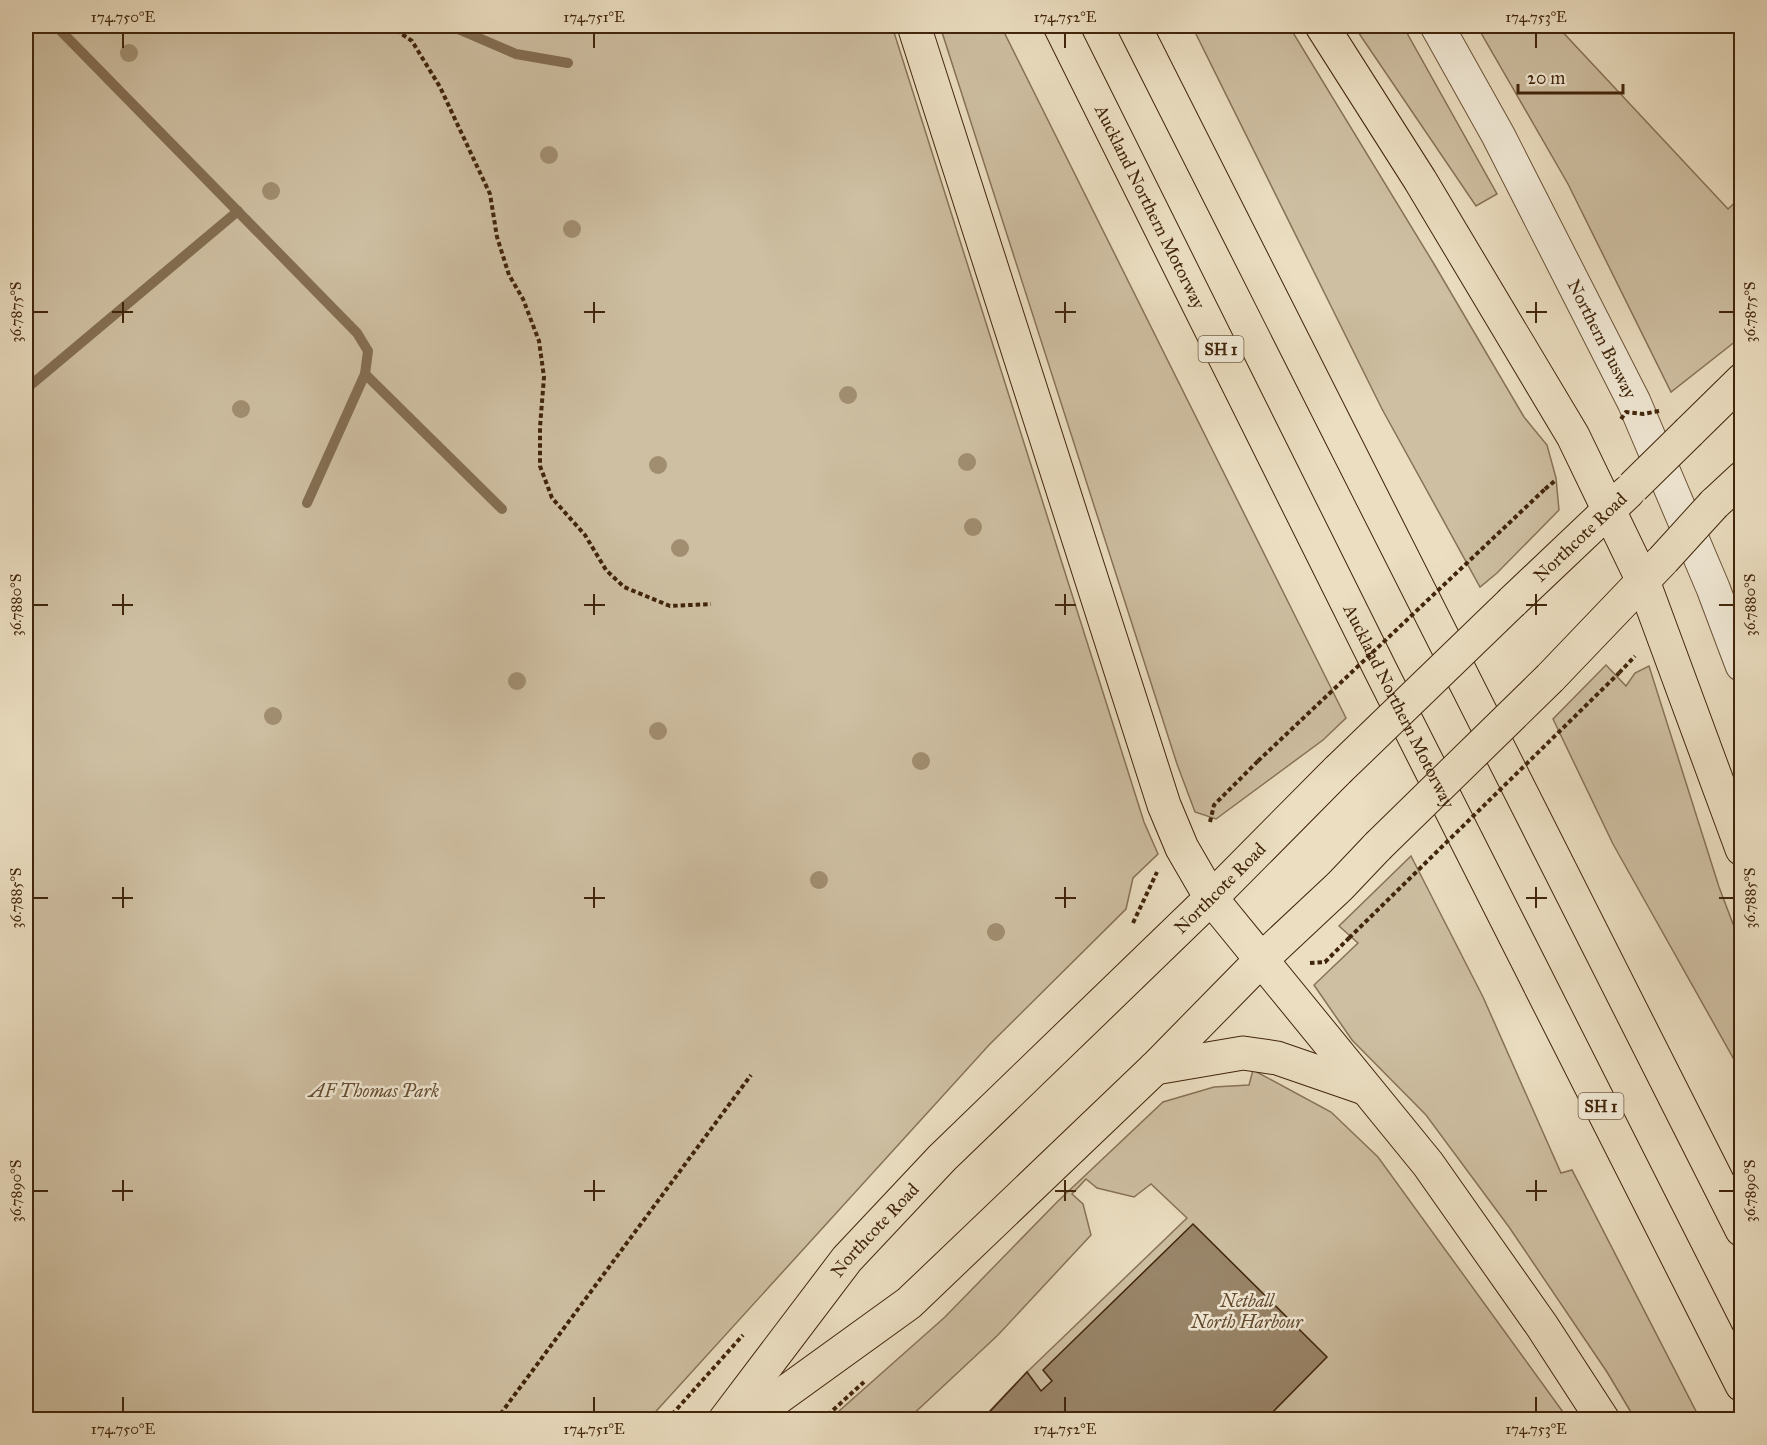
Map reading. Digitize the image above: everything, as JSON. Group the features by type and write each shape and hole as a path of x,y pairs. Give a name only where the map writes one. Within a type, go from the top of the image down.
{"main road":[{"path":"914,26 1164,805 1182,848 1211,898 1428,1164 1542,1326 1603,1419"},
{"name":"Auckland Northern Motorway","path":"1060,26 1382,673 1742,1385"},
{"path":"1134,26 1742,1230"},
{"path":"1322,26 1420,180 1573,436 1621,498 1653,570 1742,849"},
{"name":"Northcote Road","path":"725,1419 855,1251 942,1158 1211,898 1338,770 1742,380"},
{"path":"747,1419 909,1303 1155,1068 1261,960 1340,886 1550,678 1714,504 1742,478"},
{"path":"1155,1068 1243,1053 1277,1058 1365,1089"}],"lane":[{"name":"Northern Busway","path":"1437,26 1498,135 1634,402 1713,588 1742,664"}],"path":[{"path":"390,26 412,41 440,87 490,194 497,237 509,275 523,299 539,341 544,376 540,466 552,498 585,535 606,570 624,587 670,606 711,604"},
{"path":"1621,419 1626,412 1643,414 1661,411"},
{"path":"1204,827 1210,821 1214,805 1258,761 1545,489"},
{"path":"26,540 27,549"},
{"path":"1303,966 1313,962 1325,962 1642,651"},
{"path":"496,1419 751,1075"}],"green space":[{"name":"AF Thomas Park","path":"26,26 892,26 1144,822 1158,854 1133,878 1126,909 989,1045 649,1419 26,1419"},
{"path":"940,26 1001,26 1346,718 1323,740 1216,819 1195,812 1177,764"},
{"path":"1192,26 1289,26 1524,417 1547,445 1556,478 1559,510 1497,573 1480,587 1382,409"},
{"path":"1354,26 1403,26 1497,194 1476,206"},
{"path":"1477,26 1557,26 1728,209 1741,197 1741,337 1671,392 1568,184"},
{"path":"1606,665 1626,686 1635,673 1649,666 1719,887 1741,945 1741,1072 1613,844 1553,719"},
{"path":"1411,856 1483,997 1561,1173 1572,1170 1700,1419 1635,1419 1607,1372 1509,1227 1426,1115 1352,1040 1314,985 1358,943 1339,926"},
{"name":"Netball North Harbour","path":"1253,1070 1331,1112 1378,1157 1568,1419 982,1419 1027,1372 1187,1218 1151,1184 1134,1197 1097,1188 1086,1179 1072,1194 1083,1204 1091,1235 998,1335 908,1419 829,1420 945,1317 1057,1202 1163,1102 1214,1087 1249,1085"}],"building":[{"path":"1193,1224 1327,1357 1265,1420 982,1420 1027,1372 1041,1391 1052,1381 1043,1370"}],"waterway":[{"path":"56,26 357,333 368,351 365,374 307,503"},
{"path":"451,26 516,54 568,63"},
{"path":"26,389 238,211"},
{"path":"365,374 502,509"}]}
